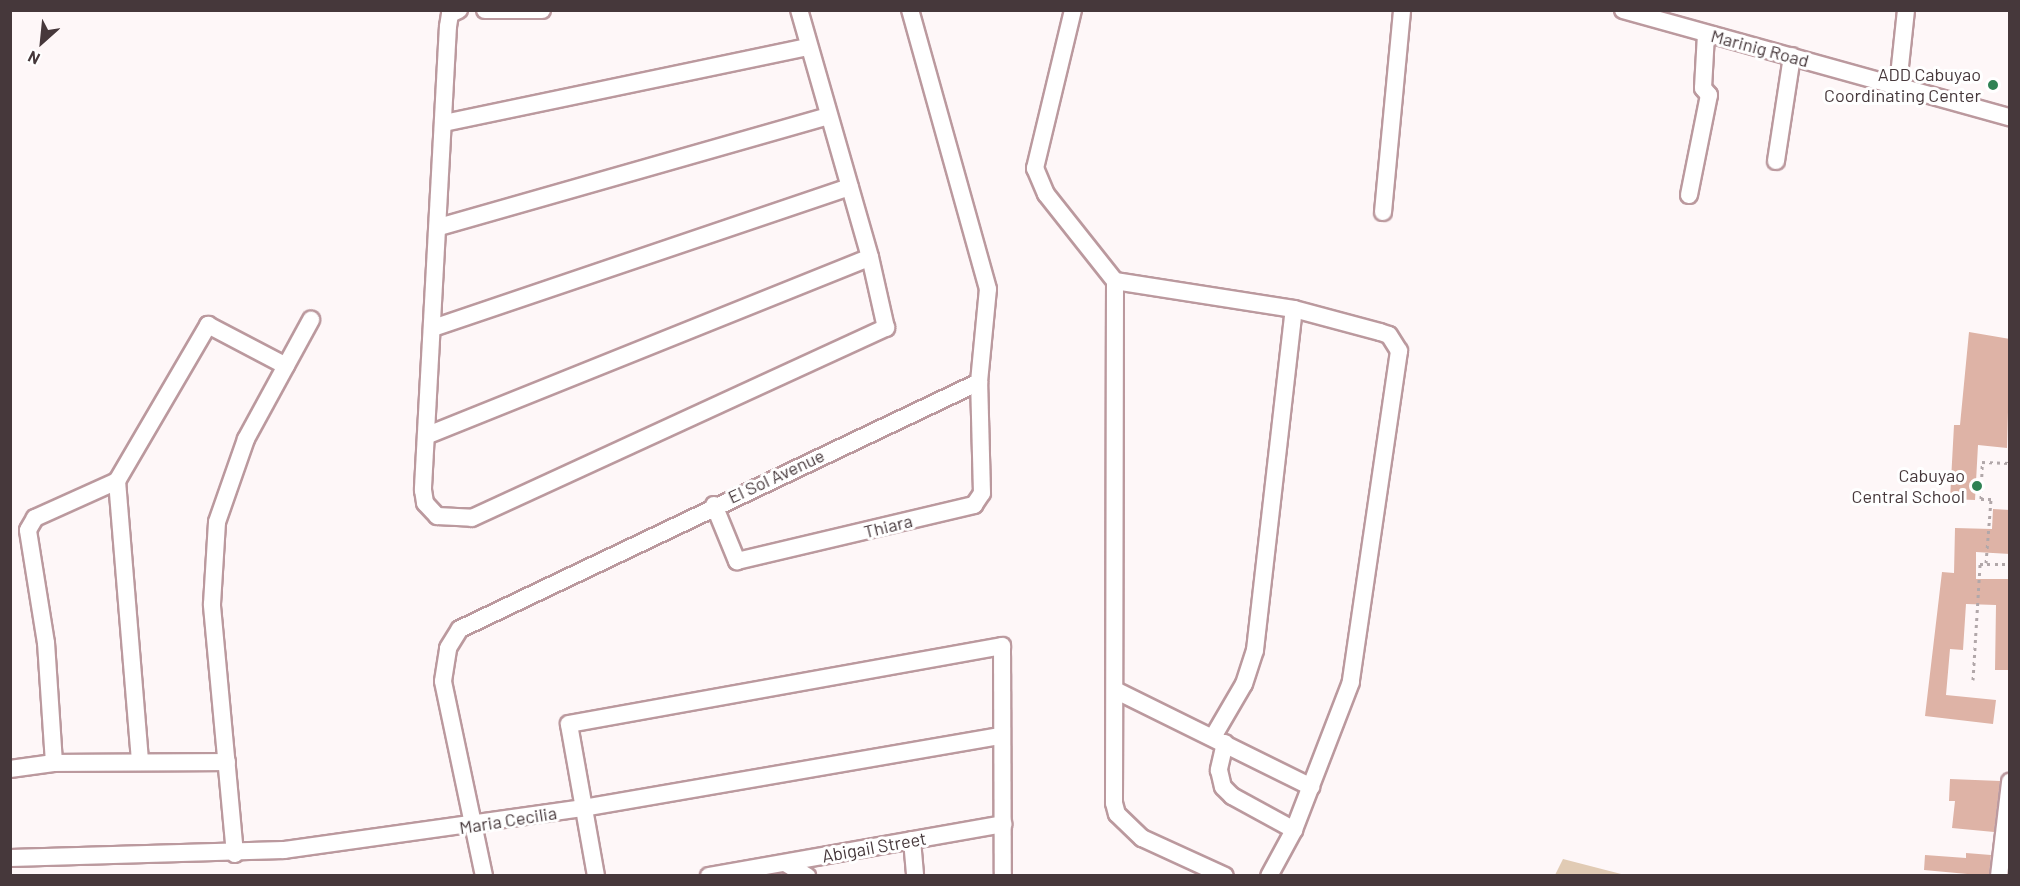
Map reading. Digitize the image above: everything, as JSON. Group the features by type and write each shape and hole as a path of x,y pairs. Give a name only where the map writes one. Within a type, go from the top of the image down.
{"street":[{"path":"459,10 450,14 448,27 425,503 437,516 472,518 886,328 870,257 799,10"},
{"path":"485,10 542,10"},
{"path":"910,10 988,289 979,382"},
{"path":"1072,10 1035,168 1046,194 1115,281 1114,803 1117,814 1142,838 1225,876"},
{"path":"1383,212 1402,10"},
{"name":"Marinig Road","path":"1623,10 2010,117"},
{"path":"1898,85 1906,10"},
{"path":"1689,195 1709,95 1703,88 1706,34"},
{"path":"444,123 808,47"},
{"path":"1776,161 1792,56"},
{"path":"438,227 829,116"},
{"path":"433,328 850,187"},
{"path":"428,435 870,257"},
{"path":"1115,281 1294,309 1389,336 1395,342 1400,360 1351,682 1294,830 1269,876"},
{"path":"1294,309 1255,650 1244,684 1219,740 1219,770 1223,787 1232,796 1294,830"},
{"path":"235,854 212,604 217,522 242,448 311,320"},
{"path":"140,761 117,481 208,325 286,366"},
{"name":"El Sol Avenue","path":"484,876 443,681 451,639 477,619 714,505 979,382"},
{"name":"Thiara","path":"714,505 737,561 974,505 982,493 979,382"},
{"path":"54,764 46,643 28,530 43,512 117,481"},
{"path":"596,876 569,724 1002,646 1000,736 1003,876"},
{"path":"1115,690 1311,787"},
{"name":"Maria Cecilia","path":"10,858 235,854 474,825 1000,736"},
{"path":"10,769 54,764 140,761 227,762"},
{"path":"1999,876 2010,782"},
{"name":"Abigail Street","path":"709,876 1003,824"},
{"path":"912,840 915,876"},
{"path":"785,862 807,876"}],"path":[{"path":"1986,563 1990,499 1982,499 1982,462 2010,463"},
{"path":"1973,680 1980,564 2010,564"}],"shaded area":[{"path":"1563,859 1625,875 1555,875"}],"building":[{"path":"1969,332 2010,339 2007,448 1978,445 1975,500 1950,499 1954,425 1960,425"},
{"path":"1993,509 2010,510 2010,554 1976,552 1976,579 2010,579 2010,670 1995,670 1996,605 1966,604 1963,650 1950,649 1946,695 1996,700 1993,724 1925,716 1942,572 1954,573 1955,528 1992,529"},
{"path":"1950,779 2000,781 1994,832 1952,828 1955,801 1949,801"},
{"path":"1966,853 1991,855 1989,876 1924,870 1925,855 1966,858"}],"place":[{"name":"ADD Cabuyao Coordinating Center","path":"1993,85"},
{"name":"Cabuyao Central School","path":"1977,486"}]}
